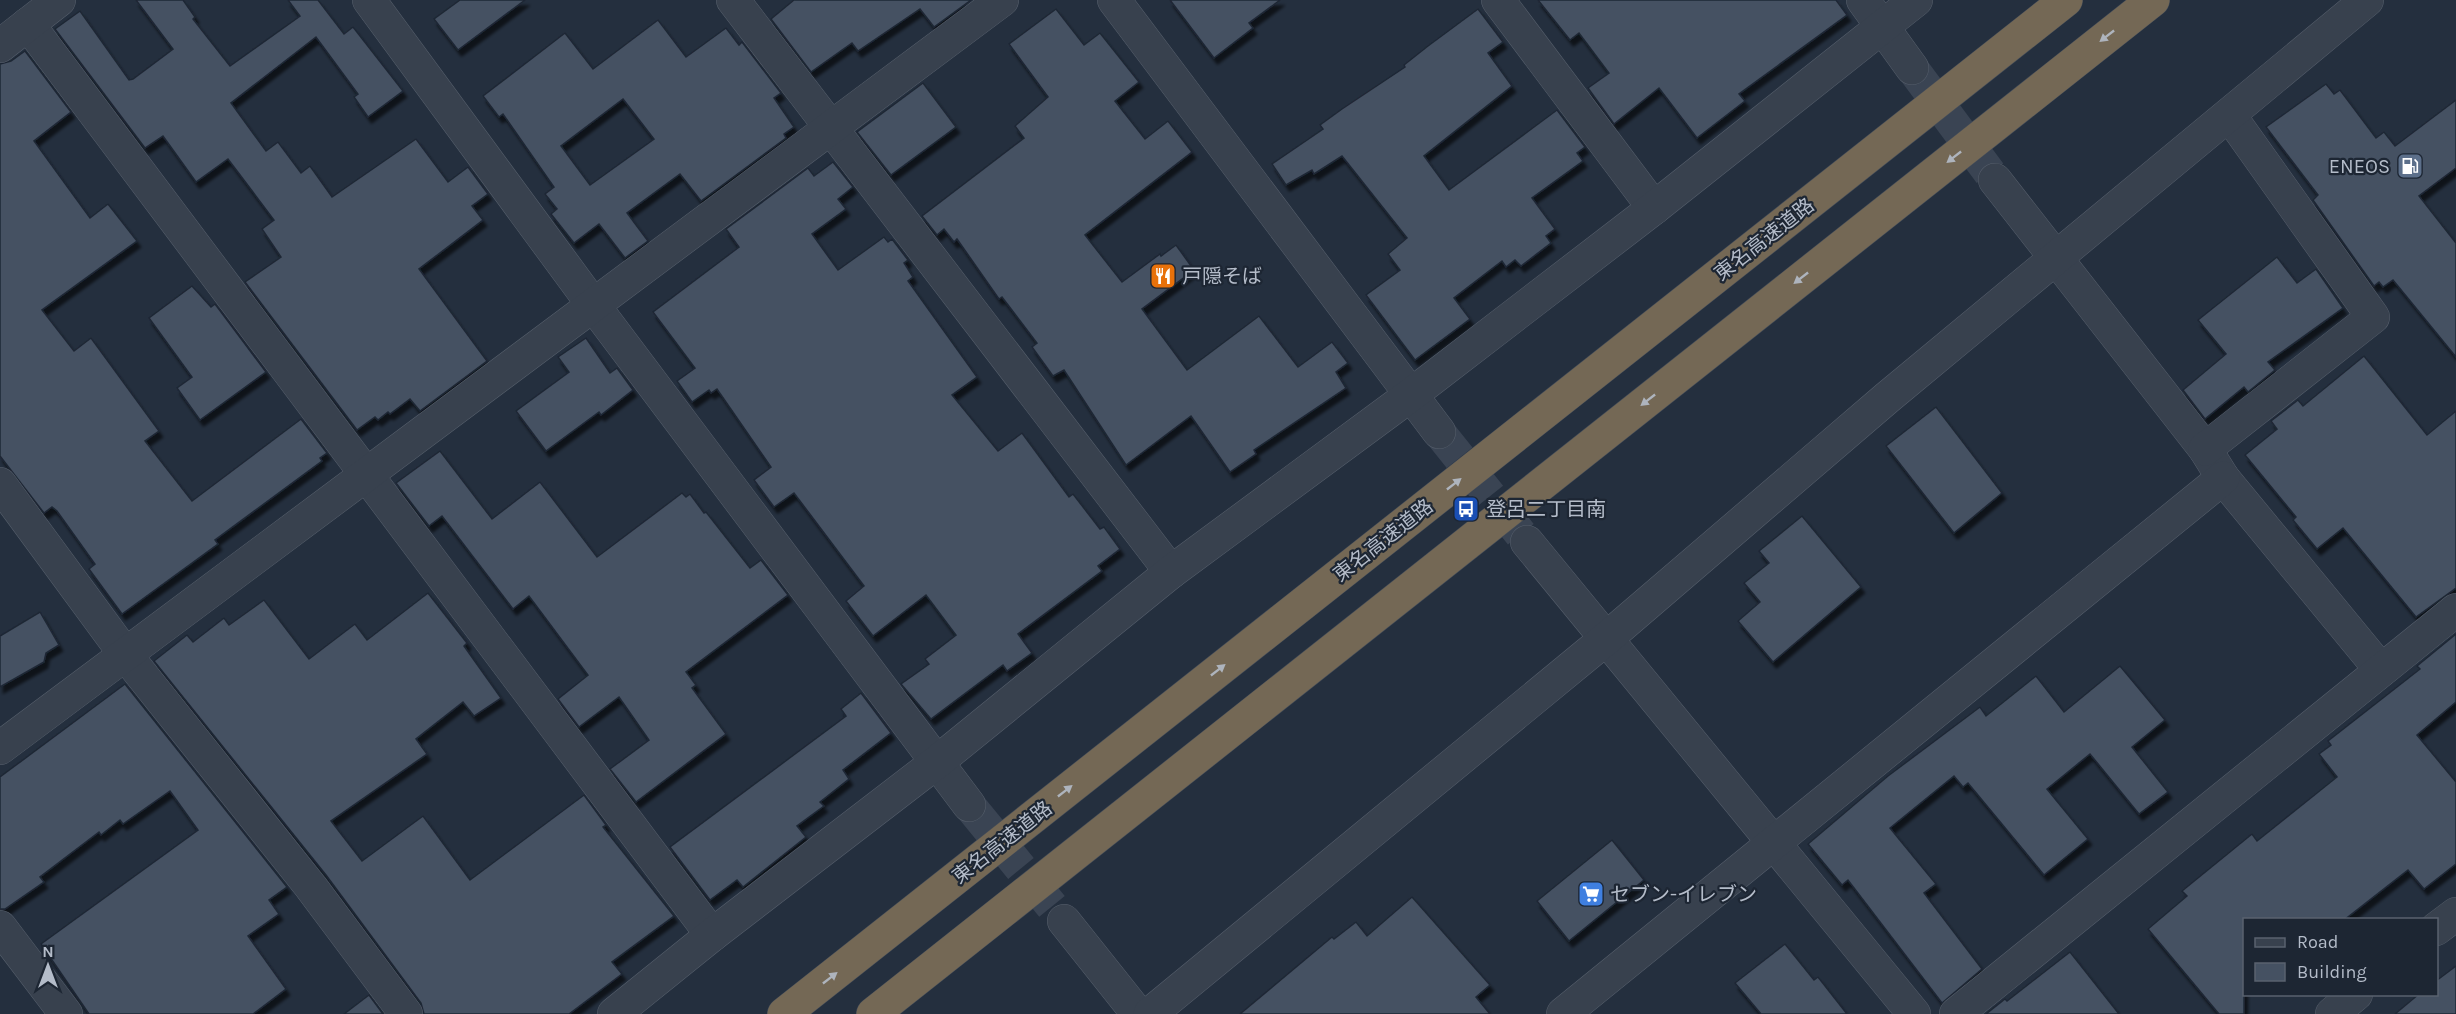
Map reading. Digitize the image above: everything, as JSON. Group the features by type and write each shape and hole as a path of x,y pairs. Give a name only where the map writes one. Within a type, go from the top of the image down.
{"highway":[{"name":"東名高速道路","path":"784,1014 2066,0"},
{"path":"873,1014 2152,0"}],"street":[{"path":"0,46 59,0"},
{"path":"369,0 594,306 969,805"},
{"path":"733,0 1171,572"},
{"path":"0,748 1002,0"},
{"path":"1114,0 1439,432"},
{"path":"1498,0 1654,208"},
{"path":"1863,0 1912,69"},
{"path":"614,1014 712,935 937,762 1171,572 1412,394 1654,208 1916,0"},
{"path":"1150,1014 1606,638 1888,397 2230,116 2367,0"},
{"path":"28,24 712,935"},
{"path":"2205,449 2373,317 2230,116"},
{"path":"1995,180 2057,256 2205,449 2223,478 2381,670"},
{"path":"1563,1014 2223,478"},
{"path":"0,484 125,654 311,887 405,1014"},
{"path":"1527,542 1914,1014"},
{"path":"1956,1014 2456,610"},
{"path":"2438,928 2456,914"},
{"path":"1064,921 1138,1014"},
{"path":"0,927 66,1014"},
{"path":"2332,1014 2354,996"}],"building":[{"path":"136,0 183,0 195,17 193,19 230,66 300,16 288,0 318,0 344,34 353,27 403,91 368,117 354,97 358,94 316,37 231,103 266,151 278,142 301,173 310,166 332,197 416,139 448,182 468,167 488,194 472,206 483,220 419,269 487,361 420,411 410,399 390,414 388,412 378,420 375,417 357,430 245,282 281,257 262,229 274,220 228,159 196,182 163,136 145,148 55,29 80,11 129,80 133,79 173,49"},
{"path":"460,0 525,0 458,50 434,19"},
{"path":"794,0 971,0 934,27 920,9 858,51 852,43 811,72 771,19"},
{"path":"1170,0 1280,0 1249,23 1253,28 1214,58"},
{"path":"1538,0 1836,0 1847,15 1739,94 1745,101 1697,138 1659,88 1614,124 1588,88 1609,73 1579,33 1570,40"},
{"path":"1056,9 1084,45 1100,33 1139,82 1115,101 1145,139 1168,121 1192,152 1085,235 1122,282 1176,245 1194,270 1142,309 1187,370 1259,316 1298,367 1332,342 1348,363 1336,372 1346,388 1254,450 1256,454 1230,472 1191,416 1126,465 1064,370 1053,376 1032,347 1037,343 1002,297 999,299 957,239 954,242 944,229 937,235 922,216 1024,138 1015,126 1048,97 1009,44"},
{"path":"1478,9 1503,42 1488,53 1512,86 1424,156 1449,190 1557,110 1585,147 1577,153 1583,161 1532,198 1555,229 1546,236 1551,243 1521,266 1515,260 1506,267 1502,261 1454,298 1470,319 1415,360 1366,295 1400,270 1388,254 1407,238 1342,156 1314,174 1312,170 1286,185 1272,164 1323,129 1320,125 1405,67 1404,65"},
{"path":"658,20 686,57 726,28 739,45 742,42 781,93 774,98 794,127 784,134 786,138 701,201 680,174 627,213 648,241 625,258 599,224 574,243 551,214 557,209 545,194 554,187 503,114 499,117 483,96 565,33 593,69","holes":["623,99 654,139 590,185 561,146"]},
{"path":"25,51 71,112 34,141 90,218 108,204 137,241 42,310 74,351 91,338 159,431 145,441 192,501 301,419 327,453 320,458 322,461 215,540 218,544 122,614 89,569 95,564 57,511 52,507 44,513 0,456 0,64 11,61"},
{"path":"923,83 956,127 891,175 857,132"},
{"path":"2326,84 2334,94 2340,90 2376,138 2384,132 2395,146 2456,100 2456,168 2419,196 2456,243 2456,357 2393,280 2383,287 2379,282 2374,286 2313,200 2318,195 2266,127"},
{"path":"833,162 853,187 838,199 846,209 812,234 838,270 884,237 888,242 892,239 908,260 904,263 913,277 908,281 977,377 952,395 998,451 1022,433 1069,497 1073,494 1100,529 1104,527 1120,549 1098,566 1102,571 1018,634 1032,653 1007,671 1003,665 931,719 901,684 929,664 925,659 956,635 926,595 873,636 846,601 864,586 794,493 774,507 754,480 771,467 717,389 711,393 709,390 692,402 677,381 695,368 653,312 739,247 726,229 808,168 814,176"},
{"path":"2277,257 2297,283 2316,269 2343,308 2268,362 2275,370 2248,392 2244,387 2205,419 2183,390 2226,354 2198,320"},
{"path":"192,286 211,307 215,304 266,372 200,420 177,388 192,377 149,318"},
{"path":"586,338 610,373 617,368 633,390 601,415 599,412 546,451 516,411 569,372 558,357"},
{"path":"2364,356 2427,435 2456,411 2456,588 2416,617 2343,528 2317,549 2293,520 2296,517 2245,455 2277,429 2271,421 2298,400 2303,406"},
{"path":"1936,407 2002,493 1954,533 1886,446"},
{"path":"440,451 492,519 540,482 597,557 682,493 686,497 690,494 750,568 761,560 788,595 686,672 696,685 692,688 726,734 636,802 610,769 649,740 619,697 579,727 558,699 588,675 529,596 513,609 442,516 429,526 396,483"},
{"path":"1802,516 1861,587 1773,662 1738,621 1760,602 1744,583 1769,563 1759,551"},
{"path":"428,593 467,643 464,646 501,698 474,716 463,702 416,739 427,754 331,821 362,861 423,816 470,880 584,795 606,825 603,827 674,916 612,962 622,974 569,1014 424,1014 421,1003 326,875 154,661 187,635 193,642 224,618 229,625 264,600 309,659 355,624 367,640"},
{"path":"40,612 59,645 46,653 44,662 0,687 0,636"},
{"path":"2456,634 2456,702 2417,735 2456,782 2456,864 2424,889 2408,870 2347,918 2243,918 2244,1014 2219,1014 2148,929 2187,896 2182,891 2252,834 2257,841 2337,777 2319,754 2331,745 2328,741 2420,669 2417,666"},
{"path":"2120,666 2165,720 2132,747 2168,792 2139,814 2090,754 2047,789 2088,839 2044,875 1968,783 1963,787 1954,776 1890,828 1936,884 1924,893 1982,969 1942,1003 1848,880 1842,885 1808,844 1888,776 1980,707 1986,716 2036,676 2064,712"},
{"path":"125,684 287,887 269,900 279,914 248,936 286,989 253,1014 89,1014 41,944 198,830 170,791 123,824 120,820 101,835 99,832 40,877 44,882 5,909 0,909 0,777"},
{"path":"861,693 891,733 843,770 849,779 820,802 824,806 797,826 806,837 743,887 737,880 710,900 670,847 846,716 841,709"},
{"path":"1612,840 1644,880 1569,941 1537,901"},
{"path":"1412,897 1490,985 1476,997 1490,1014 1240,1014 1332,937 1334,939 1356,922 1367,936"},
{"path":"1785,944 1814,980 1818,977 1847,1014 1761,1014 1735,983"},
{"path":"2070,952 2119,1014 1986,1014 2005,999 2007,1001"},
{"path":"2456,966 2456,1014 2395,1014 2417,996 2438,996 2438,980"},
{"path":"369,995 383,1014 344,1014"}],"tunnel":[{"path":"1912,68 1995,180"},
{"path":"1439,432 1527,542"},
{"path":"969,805 1064,921"}],"place":[{"name":"ENEOS","path":"2410,166"},
{"name":"戸隠そば","path":"1163,276"},
{"name":"登呂二丁目南","path":"1466,509"},
{"name":"セブン-イレブン","path":"1591,894"}]}
